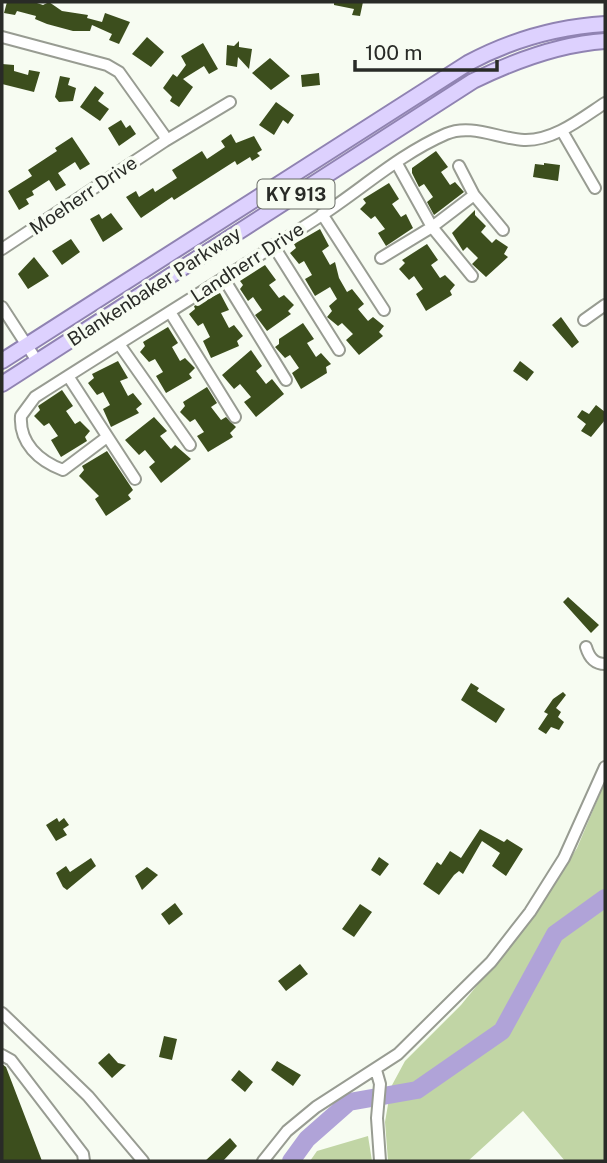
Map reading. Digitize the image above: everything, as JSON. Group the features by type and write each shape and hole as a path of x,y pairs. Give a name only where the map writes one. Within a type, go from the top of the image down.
{"main road":[{"name":"Blankenbaker Parkway","path":"2,361 468,63 531,37 580,26 605,24"},
{"name":"Blankenbaker Parkway","path":"2,384 473,81 523,59 605,41"}],"street":[{"path":"2,37 107,65 119,72 164,135 165,141"},
{"name":"Moeherr Drive","path":"2,249 165,141 230,102"},
{"name":"Landherr Drive","path":"107,437 63,470 41,461 23,437 20,416 26,405 68,376 225,279 396,162 449,132 483,132 525,140 562,131 605,103"},
{"path":"562,131 595,188"},
{"path":"396,162 432,227 472,276"},
{"path":"459,166 474,195 503,230"},
{"path":"382,258 432,227 474,195"},
{"path":"323,214 384,310"},
{"path":"273,245 339,350"},
{"path":"225,279 286,380"},
{"path":"584,320 605,305"},
{"path":"2,307 37,361"},
{"path":"170,312 234,417"},
{"path":"120,344 190,445"},
{"path":"68,376 135,479"},
{"path":"586,648 589,656 598,664 605,664"},
{"path":"263,1161 287,1131 316,1107 398,1054 456,1000 515,934 564,859 605,767"},
{"path":"2,1013 88,1096 143,1161"},
{"path":"2,1055 11,1060 51,1111 83,1154 84,1161"},
{"path":"376,1070 380,1092 377,1118 380,1161"}],"green space":[{"path":"605,782 605,1161 565,1161 523,1111 468,1161 388,1161 385,1122 391,1087 405,1061 461,1005 530,921 577,848"},
{"path":"368,1136 372,1161 310,1161 317,1151"}],"building":[{"path":"7,2 34,2 43,5 49,2 62,11 88,15 87,18 102,22 105,13 130,22 119,44 109,40 112,34 92,25 90,31 73,31 47,24 35,19 36,16 17,11 15,15 4,13"},
{"path":"334,2 363,2 360,16 352,15 354,9 334,5"},
{"path":"147,37 164,52 151,67 132,54"},
{"path":"239,41 239,47 252,49 249,69 238,57 237,67 226,65 227,45 234,46"},
{"path":"203,43 218,69 209,74 204,66 183,79 193,87 179,107 170,101 172,97 163,88 173,74 177,77 186,65 181,56"},
{"path":"270,58 290,76 271,90 252,73"},
{"path":"2,64 14,65 14,71 28,75 29,70 40,72 34,92 2,84"},
{"path":"319,73 320,85 302,87 301,75"},
{"path":"60,76 70,78 68,85 76,88 73,101 59,102 55,97"},
{"path":"95,86 104,93 98,101 109,109 100,121 80,107"},
{"path":"276,102 294,115 288,124 283,120 274,135 259,125"},
{"path":"121,120 126,128 130,125 136,134 119,146 108,128"},
{"path":"231,134 236,143 254,136 262,150 257,153 260,156 252,161 250,157 237,165 235,161 141,218 126,197 136,191 139,197 153,188 155,192 177,178 172,170 202,151 207,159 225,147 221,141"},
{"path":"72,137 90,164 80,170 75,162 58,173 66,185 56,191 49,180 32,191 34,195 26,199 29,204 19,210 8,191 32,176 28,170 57,151 55,148"},
{"path":"436,151 448,167 441,172 450,185 455,182 464,192 434,215 427,202 433,197 424,184 419,187 412,168"},
{"path":"535,164 560,165 558,181 533,177"},
{"path":"389,183 399,199 392,204 401,217 406,214 413,228 386,246 378,233 385,229 375,216 371,219 360,209 366,203 363,199"},
{"path":"475,210 475,215 486,226 481,232 492,243 496,239 508,247 504,254 508,257 486,277 472,264 478,258 467,247 463,251 452,233"},
{"path":"111,213 123,229 103,242 90,219 99,214 102,219"},
{"path":"320,229 329,246 322,251 330,265 335,262 339,278 347,292 352,289 364,304 358,309 368,321 373,317 384,326 379,332 383,336 359,355 346,340 353,334 342,323 338,326 327,317 332,311 329,306 337,299 330,287 315,296 305,279 312,275 304,261 299,264 290,253 296,248 294,244"},
{"path":"71,239 80,252 62,265 52,251"},
{"path":"427,244 438,260 431,265 440,278 445,275 455,285 450,291 452,295 426,311 416,294 423,289 414,276 409,280 399,269 405,263 402,260"},
{"path":"34,257 49,276 28,289 18,274"},
{"path":"265,265 276,280 269,285 279,298 284,295 294,305 288,311 291,314 267,331 255,315 262,310 253,297 248,301 240,289 243,285 240,281"},
{"path":"220,293 229,310 221,313 229,328 234,325 243,336 237,341 239,346 211,358 203,341 210,337 203,323 198,326 189,314 195,309 194,306"},
{"path":"561,317 579,342 572,348 552,325"},
{"path":"303,323 314,339 307,343 316,357 321,353 331,364 326,367 327,373 301,389 292,373 299,368 290,355 285,358 275,347 279,344 279,339"},
{"path":"168,327 178,343 172,347 180,361 185,358 195,368 189,374 192,378 166,393 156,376 163,372 155,359 149,362 140,352 145,346 143,342"},
{"path":"251,350 262,366 256,371 266,384 272,379 284,394 256,417 244,402 251,397 240,384 234,389 222,375"},
{"path":"118,361 128,378 120,381 128,396 133,393 142,404 136,409 139,413 111,427 103,409 110,405 103,392 97,395 88,383 94,378 92,374"},
{"path":"520,361 534,372 527,381 513,371"},
{"path":"207,387 217,403 211,407 221,420 226,417 236,427 230,433 233,437 208,452 197,436 204,432 195,419 190,422 180,412 185,406 183,402"},
{"path":"62,390 73,406 66,411 75,424 80,421 90,431 85,437 87,441 61,457 51,440 58,436 49,423 44,426 34,416 40,410 38,406"},
{"path":"596,405 605,412 605,420 591,437 581,431 586,424 577,417 582,410 589,414"},
{"path":"154,417 167,431 160,436 171,449 175,445 191,459 161,483 149,467 155,462 145,450 139,455 125,440"},
{"path":"107,451 133,490 128,495 131,499 106,516 95,499 99,496 79,476 84,470 82,466"},
{"path":"568,597 599,625 591,633 563,602"},
{"path":"471,683 479,688 477,691 505,709 496,723 461,700"},
{"path":"563,692 566,695 556,708 561,712 558,717 564,722 559,730 551,727 546,734 538,729 548,714 544,712 553,699"},
{"path":"57,818 59,822 64,818 69,825 63,829 67,835 56,841 46,825"},
{"path":"480,829 504,842 507,839 523,849 506,876 492,866 500,853 482,841 463,874 459,871 454,875 439,895 423,884 437,862 441,865 450,851 461,858"},
{"path":"379,857 389,864 380,876 371,870"},
{"path":"91,858 96,866 67,890 63,887 56,873 66,866 70,872"},
{"path":"147,867 158,875 142,890 135,876"},
{"path":"175,903 183,914 169,925 161,914"},
{"path":"360,904 372,912 354,937 342,929"},
{"path":"300,964 308,974 286,991 278,981"},
{"path":"164,1036 177,1039 172,1060 159,1057"},
{"path":"109,1053 118,1063 126,1065 112,1078 98,1063"},
{"path":"277,1061 301,1075 293,1086 271,1070"},
{"path":"2,1064 6,1067 42,1161 2,1161"},
{"path":"239,1070 253,1082 245,1092 231,1080"},
{"path":"230,1138 237,1146 223,1161 205,1161"}],"waterway":[{"path":"291,1161 307,1139 349,1102 417,1090 502,1031 555,934 605,898"}]}
